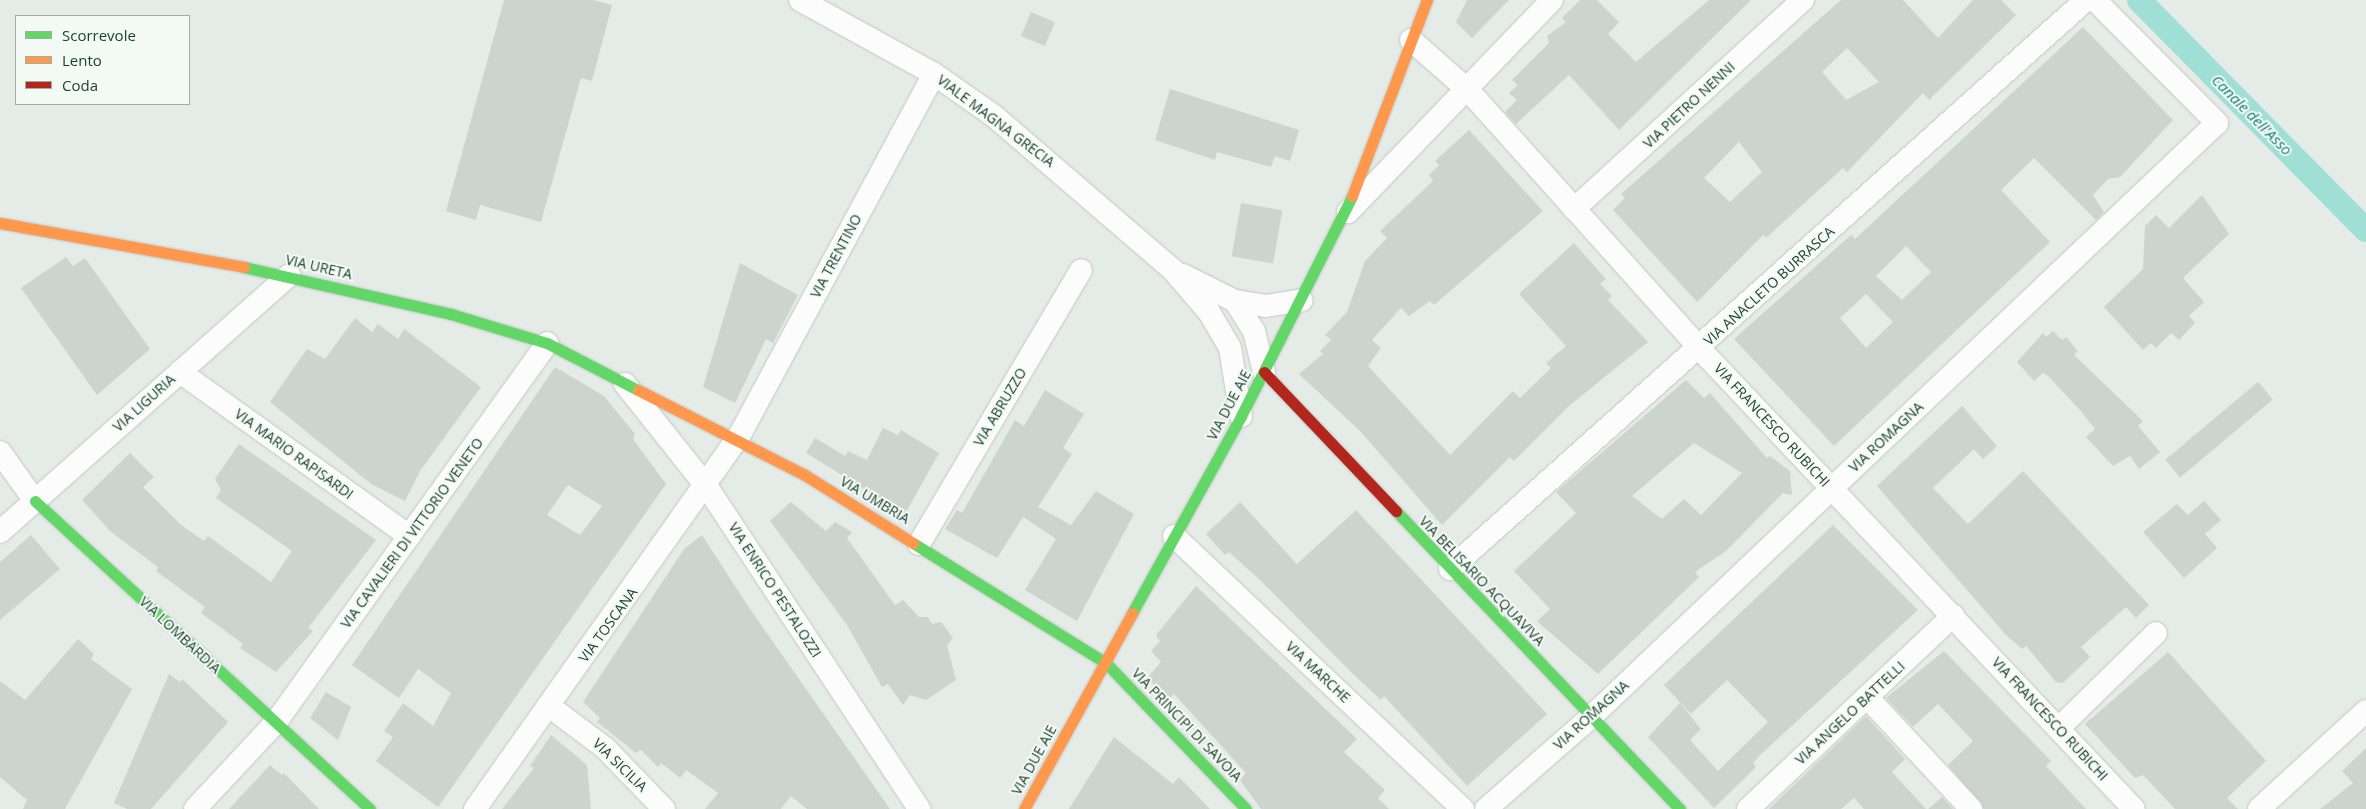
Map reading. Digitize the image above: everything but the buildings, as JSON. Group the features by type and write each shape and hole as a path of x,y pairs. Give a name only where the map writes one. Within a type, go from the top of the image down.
{"street":[{"name":"VIALE MAGNA GRECIA","path":"800,0 934,74 1055,164 1173,270 1209,312 1230,348 1241,416"},
{"name":"VIA DUE AIE","path":"1024,809 1241,416 1344,216 1427,0"},
{"path":"1344,216 1468,90 1552,0"},
{"name":"VIA PIETRO NENNI","path":"1574,210 1803,0"},
{"name":"VIA ANACLETO BURRASCA","path":"1450,569 1700,349 2086,0"},
{"name":"VIA ROMAGNA","path":"1486,809 1591,717 2217,123 2095,0"},
{"name":"VIA FRANCESCO RUBICHI","path":"1411,40 1468,90 1700,349 2060,727 2134,809"},
{"name":"VIA TRENTINO","path":"738,438 934,74"},
{"name":"VIA URETA","path":"0,223 289,275 452,314 548,343 620,378"},
{"name":"VIA ABRUZZO","path":"919,544 1081,270"},
{"name":"VIALE MAGNA GRECIA","path":"1173,270 1235,302 1266,306 1302,300"},
{"name":"VIA LIGURIA","path":"0,532 289,275"},
{"name":"VIALE MAGNA GRECIA","path":"1235,302 1254,331 1264,372"},
{"name":"VIA CAVALIERI DI VITTORIO VENETO","path":"195,809 276,722 548,343"},
{"name":"VIALE MAGNA GRECIA","path":"1230,348 1264,372"},
{"name":"VIA MARIO RAPISARDI","path":"180,372 409,536"},
{"name":"VIA BELISARIO ACQUAVIVA","path":"1264,372 1680,809"},
{"name":"VIA UMBRIA","path":"620,378 738,438 919,544 1106,662"},
{"name":"VIA ENRICO PESTALOZZI","path":"620,378 707,487 918,809"},
{"name":"VIA TOSCANA","path":"475,809 707,487 738,438"},
{"name":"VIA LOMBARDIA","path":"0,452 35,501 370,809"},
{"name":"VIA MARCHE","path":"1174,536 1463,809"},
{"name":"VIA ANGELO BATTELLI","path":"1748,809 1953,616"},
{"path":"2060,727 2156,633"},
{"name":"VIA PRINCIPI DI SAVOIA","path":"1106,662 1246,809"},
{"path":"1867,697 1971,809"},
{"name":"VIA SICILIA","path":"550,706 605,748 664,809"},
{"path":"2259,809 2366,711"}],"waterway":[{"name":"Canale dell'Asso","path":"2139,0 2366,230"}],"traffic: fast":[{"path":"1132,613 1241,416 1352,196"},
{"path":"244,267 451,314 547,343 638,390"},
{"path":"35,501 370,809"},
{"path":"1396,511 1680,809"},
{"path":"913,543 1106,663 1246,809"}],"traffic: slow":[{"path":"1352,196 1427,0"},
{"path":"0,223 244,267"},
{"path":"638,390 805,475 913,543"},
{"path":"1024,809 1132,613"}],"traffic: jam":[{"path":"1264,372 1396,511"}]}
